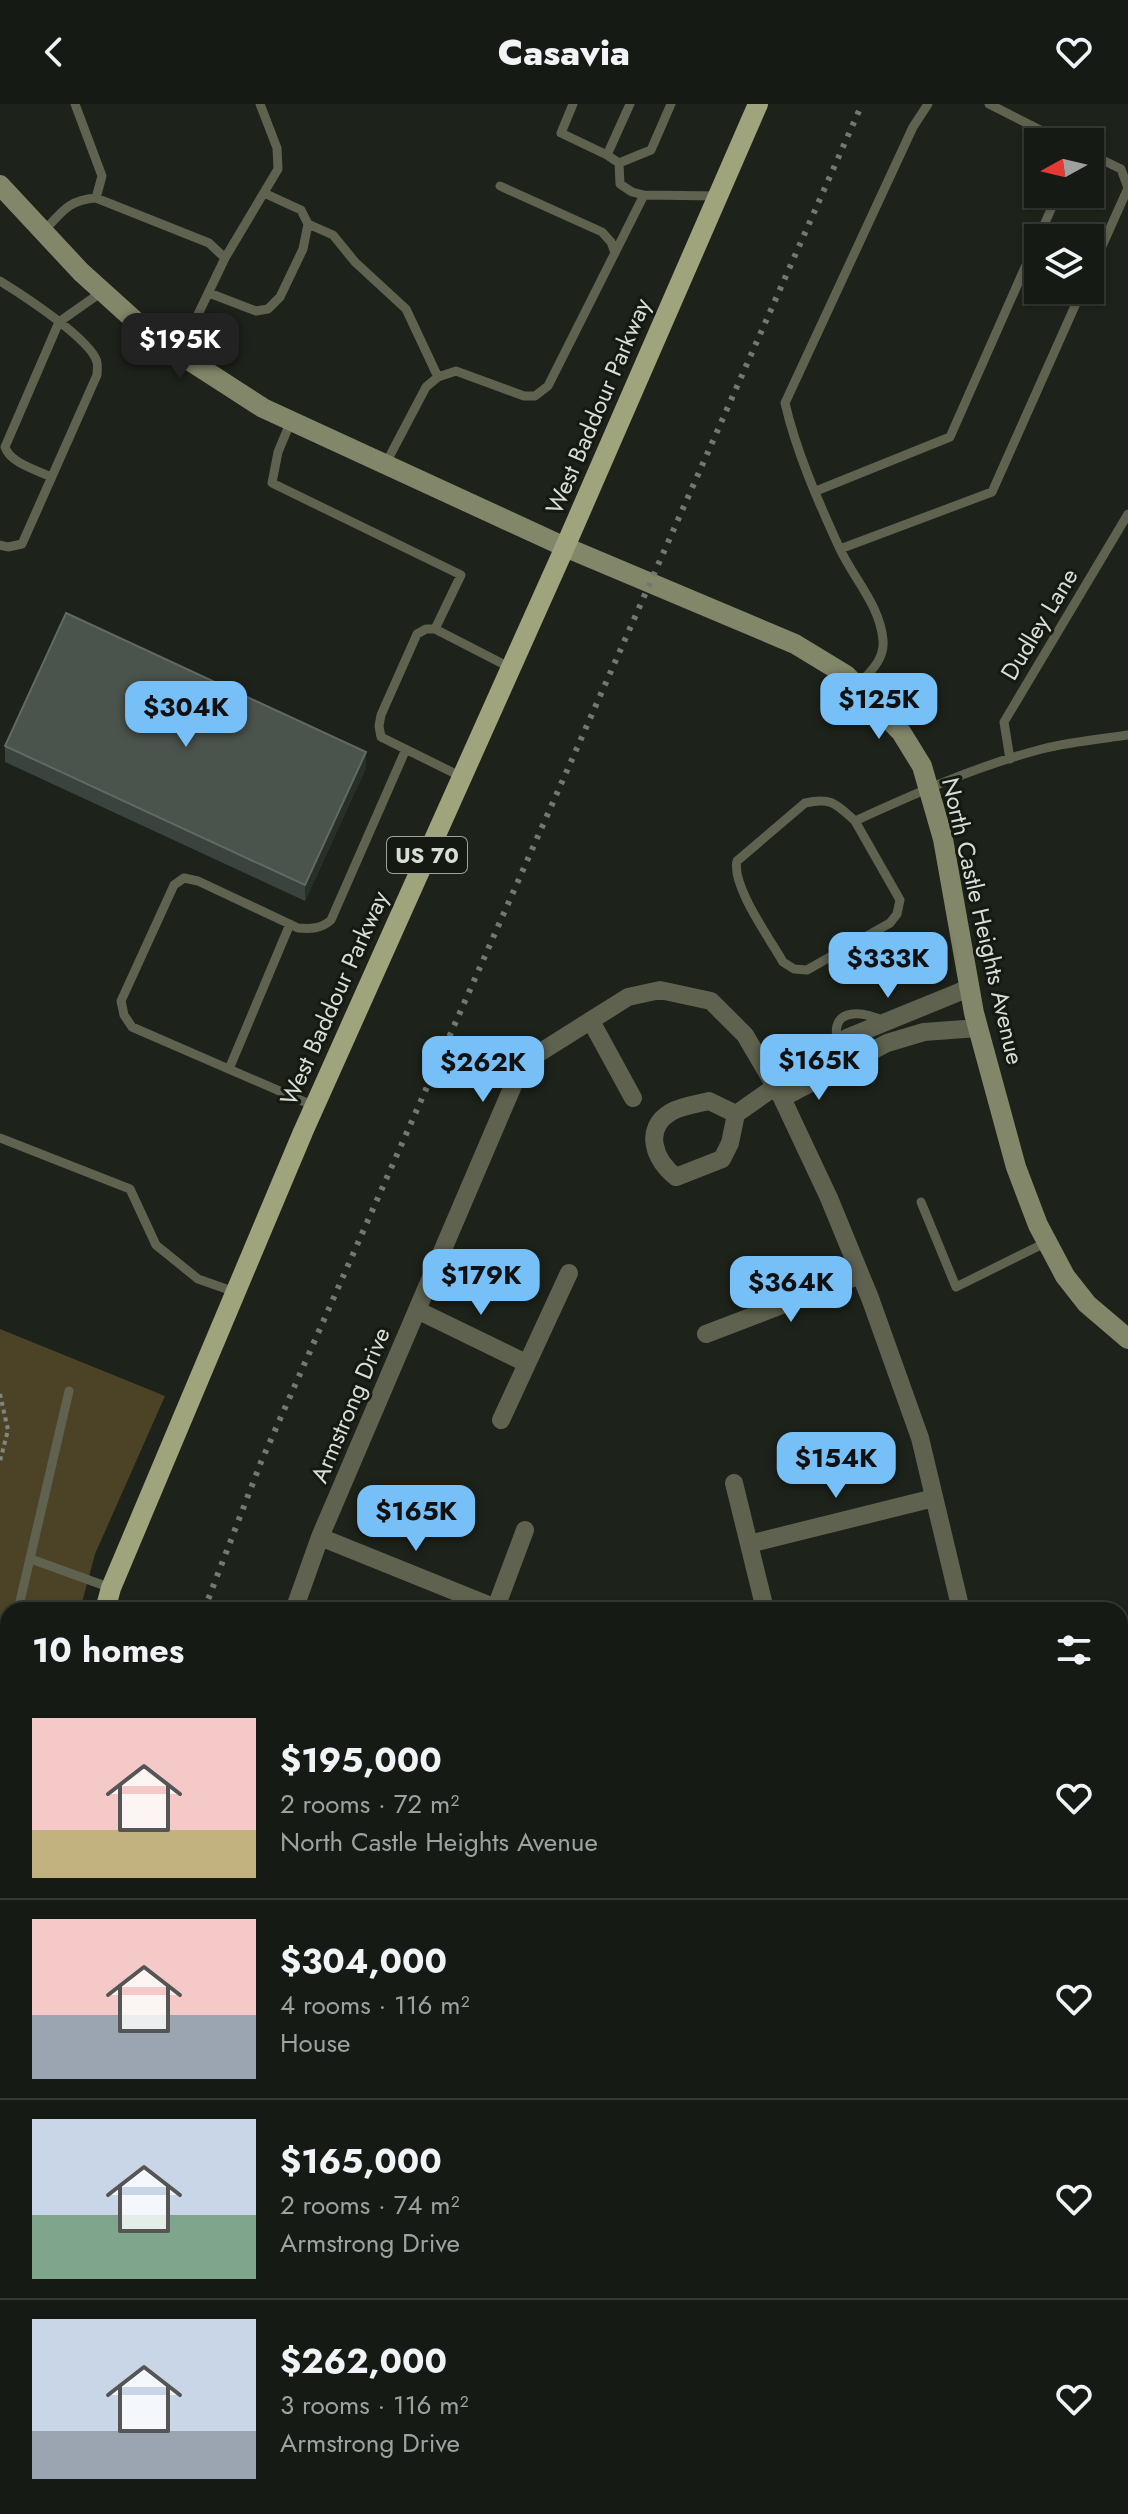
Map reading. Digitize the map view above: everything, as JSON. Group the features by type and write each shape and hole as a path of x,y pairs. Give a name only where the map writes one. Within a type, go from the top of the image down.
{"main road":[{"name":"West Baddour Parkway","path":"107,1602 314,1106 565,547 758,104"}],"street":[{"name":"North Castle Heights Avenue","path":"0,185 43,232 153,337 263,408 565,547 795,644 846,675 857,686 901,732 922,766 943,839 978,1028 1016,1167 1038,1225 1065,1276 1087,1304 1128,1339"},
{"path":"736,1114 709,1101 671,1112 658,1124 653,1143 656,1155 665,1169 676,1177 722,1159 730,1143 736,1114 838,1043 969,988"},
{"name":"Armstrong Drive","path":"297,1602 320,1537 515,1081 528,1060 628,997 660,990 711,1001 745,1035 777,1087 829,1198 920,1438 959,1602"},
{"path":"591,1021 633,1098"},
{"path":"777,1087 924,1032 978,1028"},
{"path":"501,1420 569,1273"},
{"path":"706,1334 860,1275"},
{"path":"417,1310 526,1363"},
{"path":"734,1483 763,1601"},
{"path":"749,1544 934,1498"},
{"path":"499,1602 525,1530"},
{"path":"320,1537 479,1602"}],"lane":[{"path":"75,104 102,176 96,198"},
{"path":"179,354 225,258 278,169 277,148 260,104"},
{"path":"573,104 561,133 619,163"},
{"path":"607,155 630,104"},
{"path":"619,163 651,150 671,104"},
{"path":"857,686 880,661 884,642 875,609 840,549 791,428 785,403 913,127 928,104"},
{"path":"989,104 1036,128"},
{"path":"1104,161 1121,169 1128,188 1104,242"},
{"path":"619,163 620,184 632,192 644,195 718,196"},
{"path":"500,186 602,232 615,253"},
{"path":"209,293 256,311 268,309 280,297 303,249 308,224 301,210 264,193"},
{"path":"385,465 426,387 438,377 456,371 524,396 535,396 548,386 644,195"},
{"path":"43,232 68,204 96,198 209,243 225,258"},
{"path":"308,224 333,235 355,262 406,309 438,377"},
{"path":"816,491 950,437 1024,270"},
{"path":"0,281 40,306 91,352 98,363 97,375 22,544 0,545"},
{"path":"51,477 14,459 7,454 5,447 59,322 103,291"},
{"path":"840,549 992,492 1076,304"},
{"path":"291,421 278,452 272,483 461,575 435,629"},
{"name":"Dudley Lane","path":"1010,759 1004,722 1128,514"},
{"path":"462,777 381,737 381,715 417,634 426,629 435,629 511,668"},
{"path":"855,821 929,788 1044,748 1128,735"},
{"path":"314,1106 132,1027 124,1015 121,1001 174,885 184,878 198,881 298,928 324,926 331,920 406,749"},
{"path":"819,800 834,802 855,821 900,900 897,914 890,923 807,970 794,969 783,962 741,886 735,869 737,861 805,803 819,800"},
{"path":"229,1069 290,924"},
{"path":"886,1023 895,1041"},
{"path":"838,1043 849,1062"},
{"path":"0,1138 130,1189 156,1245 198,1279 235,1292"},
{"path":"921,1202 956,1287 1047,1242"},
{"path":"20,1602 69,1391"},
{"path":"31,1559 111,1588"}],"path":[{"path":"0,1394 8,1430 0,1461"}],"shaded area":[{"path":"0,1329 165,1396 95,1554 82,1602 0,1602"}],"building":[{"path":"66,613 366,752 305,885 5,746"}],"railway":[{"path":"207,1602 261,1462 862,104"}]}
